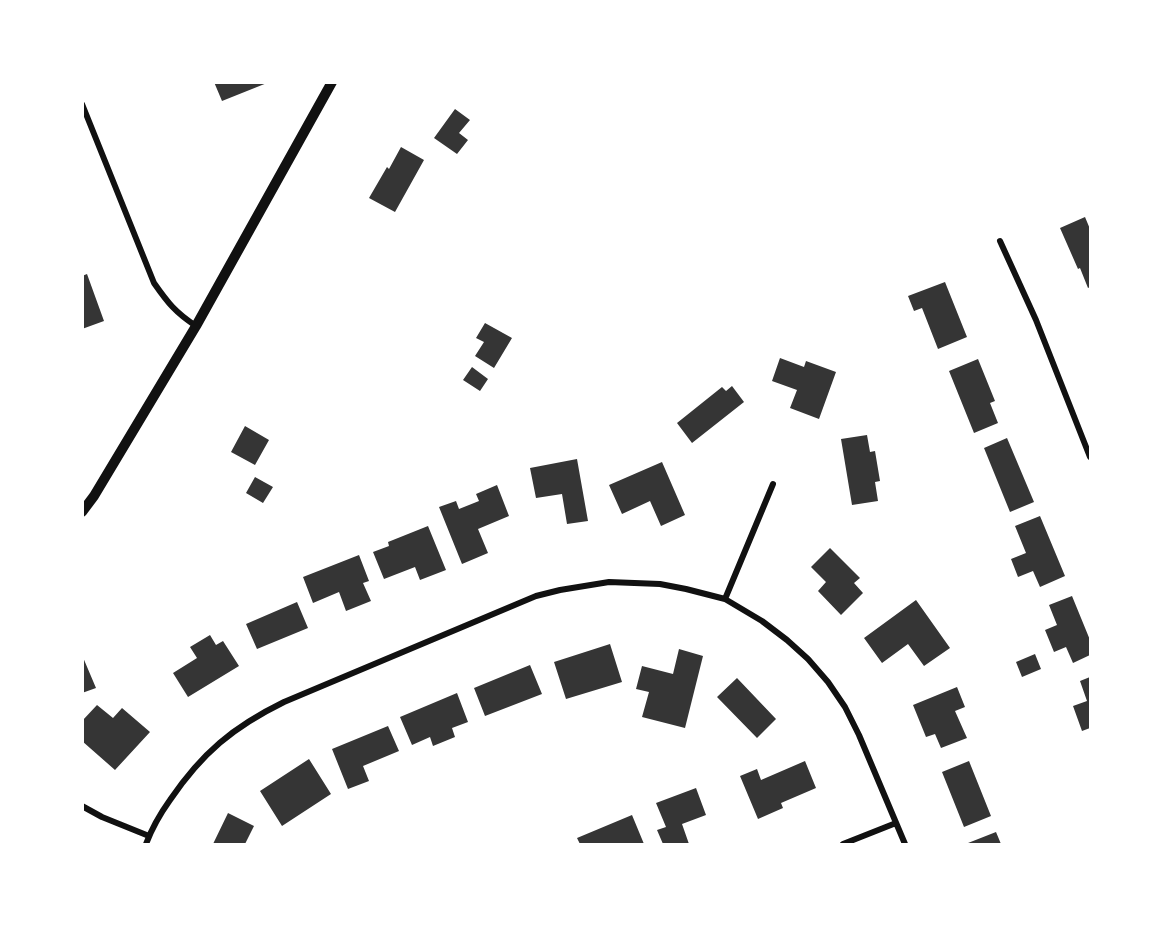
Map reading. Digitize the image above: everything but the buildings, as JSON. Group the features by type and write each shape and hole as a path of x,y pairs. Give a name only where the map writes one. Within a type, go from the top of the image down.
{"street":[{"path":"82,512 94,496 196,326 332,82"},
{"path":"82,104 154,283 180,315 196,326"},
{"path":"1000,242 1036,320 1090,457"},
{"path":"724,599 773,484"},
{"path":"146,844 162,811 183,781 200,761 241,725 284,702 536,596 584,585 618,582 660,584 724,599 762,621 808,659 828,682 860,735 904,844"},
{"path":"82,806 102,817 149,836"},
{"path":"843,844 896,823"}]}
